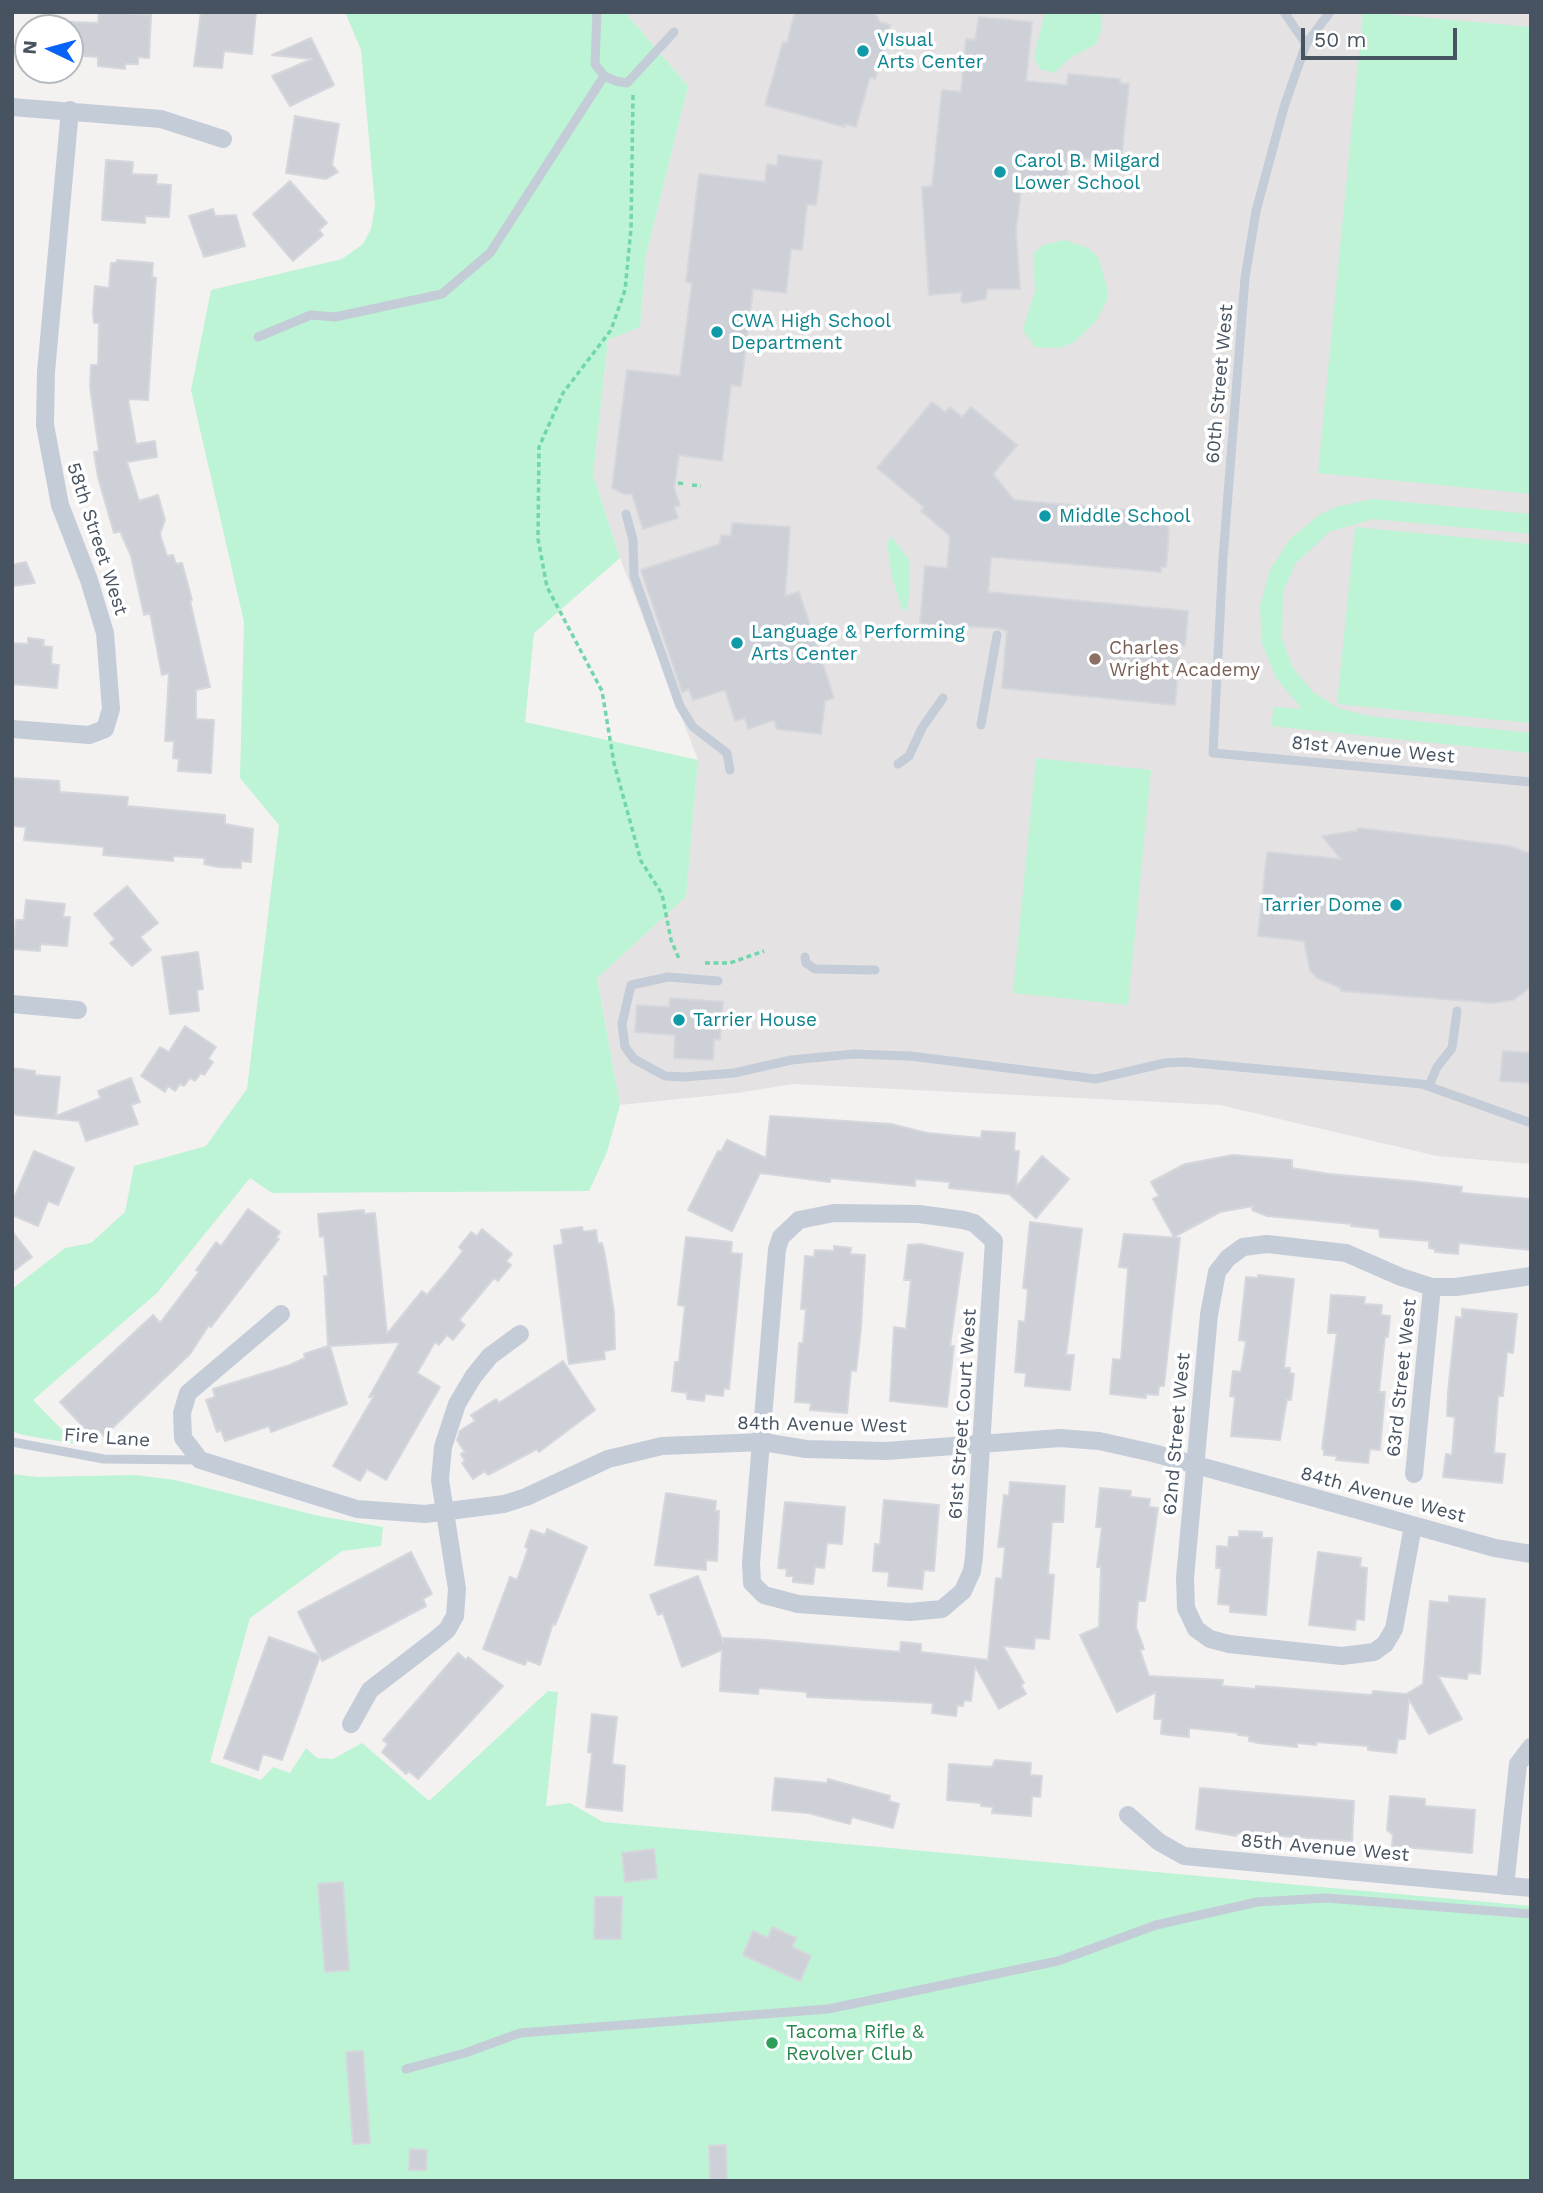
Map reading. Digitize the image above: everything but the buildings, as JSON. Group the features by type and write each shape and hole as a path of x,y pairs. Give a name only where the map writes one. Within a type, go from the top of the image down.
{"street":[{"path":"12,107 161,119 223,139"},
{"name":"58th Street West","path":"12,729 89,735 105,729 112,694 105,633 89,580 60,505 45,425 46,372 71,110"},
{"path":"12,1004 78,1010"},
{"name":"61st Street Court West","path":"919,1214 963,1220 987,1232 994,1241 995,1254 974,1557 968,1581 958,1596 942,1609 910,1612 776,1601 753,1586 751,1563 763,1443 774,1272 781,1237 788,1229 812,1215 919,1214"},
{"name":"62nd Street West","path":"1413,1525 1394,1629 1380,1649 1354,1656 1228,1644 1200,1633 1189,1616 1185,1587 1196,1465 1214,1283 1223,1264 1243,1247 1267,1244 1338,1251 1432,1287"},
{"path":"1432,1287 1456,1287 1531,1276"},
{"name":"63rd Street West","path":"1414,1474 1432,1287"},
{"path":"200,1460 183,1438 182,1413 188,1393 281,1314"},
{"path":"351,1724 370,1690 447,1630 455,1616 457,1589 440,1480 443,1447 457,1404 490,1356 520,1334"},
{"name":"84th Avenue West","path":"200,1460 357,1508 425,1514 504,1504 633,1451 662,1446 763,1443 806,1449 886,1451 1048,1438 1082,1439 1196,1465 1413,1525 1531,1554"},
{"path":"1505,1886 1518,1763 1531,1747"},
{"name":"85th Avenue West","path":"1128,1815 1159,1842 1184,1856 1531,1888"}],"lane":[{"path":"597,12 595,64 604,76 627,83 674,32"},
{"path":"1283,12 1306,44"},
{"name":"60th Street West","path":"1213,753 1224,545 1245,278 1256,211 1272,146 1306,44 1330,12"},
{"path":"258,337 312,315 335,317 442,294 490,253 604,76"},
{"path":"626,514 633,540 634,576 680,706 694,727 727,753 730,770"},
{"path":"981,725 997,635"},
{"path":"898,764 909,756 922,728 943,698"},
{"name":"81st Avenue West","path":"1213,753 1531,782"},
{"path":"805,957 806,963 815,969 875,970"},
{"path":"718,981 668,977 631,985 622,1024 625,1047 634,1059 665,1076 683,1077 734,1073 791,1060 854,1054 910,1056 1096,1079 1165,1063 1185,1062 1429,1086 1531,1123"},
{"path":"1429,1086 1437,1067 1452,1048 1457,1011"},
{"name":"Fire Lane","path":"12,1442 104,1459 200,1460"},
{"path":"406,2069 465,2053 520,2033 616,2023 828,2009 1058,1961 1156,1925 1257,1902 1326,1898 1531,1914"}],"path":[{"path":"635,75 630,132 631,229 625,290 611,330 563,393 539,447 538,539 547,587 602,691 614,763 641,860 662,894 679,961 689,962"},
{"path":"678,483 686,484"},
{"path":"692,485 701,486"},
{"path":"697,963 730,963 764,951"}],"shaded area":[{"name":"Charles Wright Academy","path":"625,12 1531,12 1531,1164 1437,1156 1220,1105 793,1084 737,1093 620,1105 597,977 686,897 698,760 620,558 593,475 608,340 640,327 646,256 688,86"}],"green space":[{"path":"345,12 625,12 688,86 646,256 640,327 608,340 593,475 620,558 534,633 525,722 698,760 686,897 597,978 620,1105 607,1152 589,1191 272,1193 250,1178 157,1293 33,1400 76,1444 23,1435 12,1431 12,1289 65,1248 91,1243 125,1212 134,1166 206,1146 247,1089 279,825 240,778 244,622 191,390 211,290 342,259 363,244 371,229 375,206 361,50"},
{"path":"1045,12 1099,12 1102,17 1102,29 1096,44 1070,58 1054,73 1040,69 1034,57"},
{"path":"1363,12 1531,27 1531,494 1318,473"},
{"path":"1065,240 1088,248 1098,257 1107,287 1107,300 1096,321 1073,343 1059,348 1035,347 1023,330 1035,290 1033,254 1043,245"},
{"path":"1372,499 1531,514 1531,534 1373,519 1329,532 1295,564 1283,592 1282,639 1293,668 1313,692 1338,708 1368,716 1531,733 1531,753 1271,726 1274,707 1302,709 1276,678 1262,643 1260,606 1270,570 1290,539 1319,515 1336,507"},
{"path":"1355,527 1531,544 1531,723 1337,704"},
{"path":"891,536 909,560 907,611 902,609 892,577 887,542"},
{"path":"1036,758 1151,770 1128,1005 1013,993"},
{"name":"Tacoma Rifle & Revolver Club","path":"12,1474 38,1477 135,1475 175,1480 319,1516 383,1527 381,1546 342,1551 250,1618 210,1762 261,1780 273,1767 290,1773 306,1748 317,1758 333,1759 362,1743 429,1801 548,1691 558,1692 546,1806 570,1803 603,1822 1531,1906 1531,2181 12,2181"}],"place":[{"name":"VIsual Arts Center","path":"863,51"},
{"name":"Carol B. Milgard Lower School","path":"1000,172"},
{"name":"CWA High School Department","path":"717,332"},
{"name":"Middle School","path":"1045,516"},
{"name":"Language & Performing Arts Center","path":"737,643"},
{"name":"Charles Wright Academy","path":"1095,659"},
{"name":"Tarrier Dome","path":"1396,905"},
{"name":"Tarrier House","path":"679,1020"},
{"name":"Tacoma Rifle & Revolver Club","path":"772,2043"}]}
